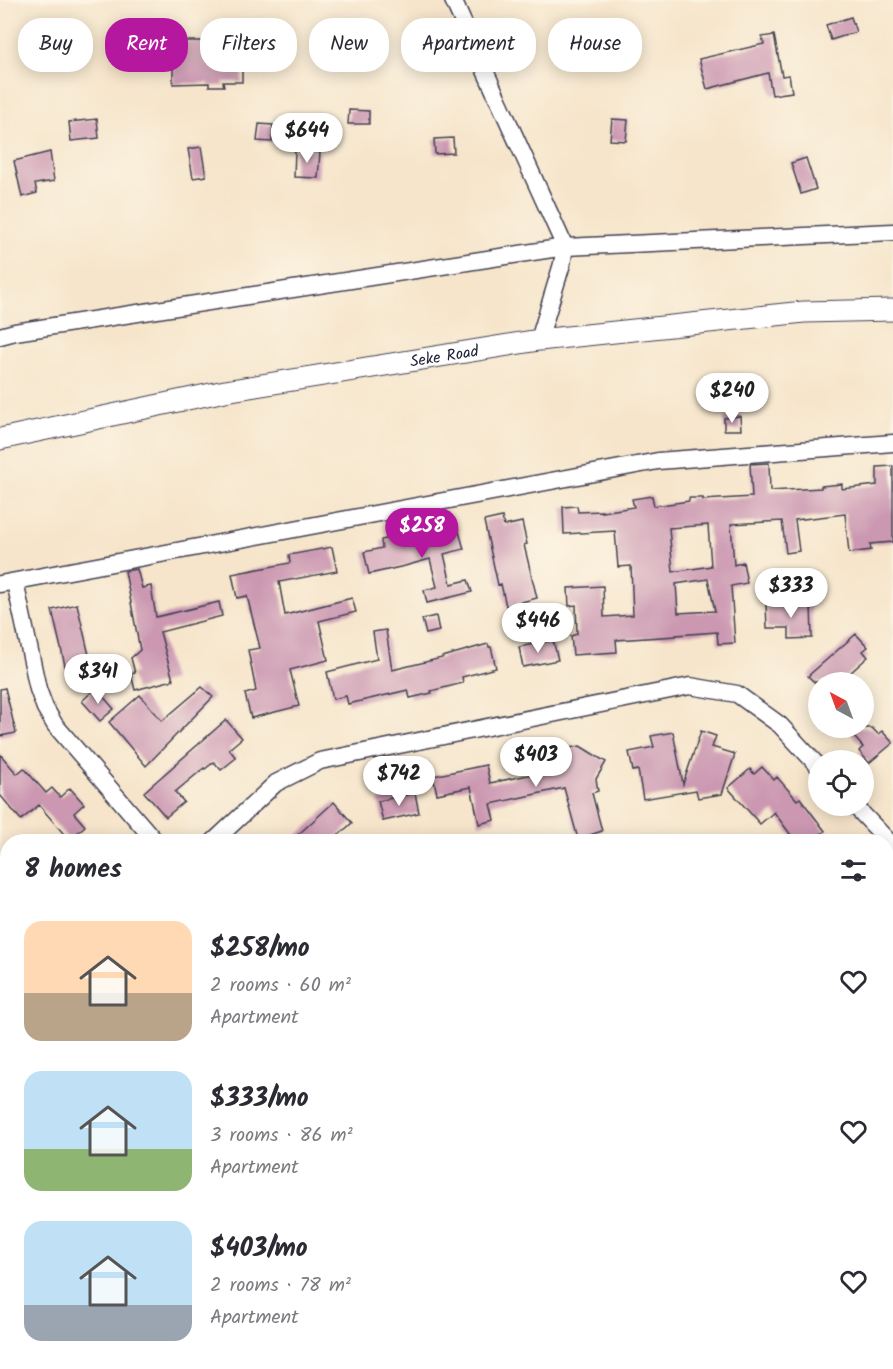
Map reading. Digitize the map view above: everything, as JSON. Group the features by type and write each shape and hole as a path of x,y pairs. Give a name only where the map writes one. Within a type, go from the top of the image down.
{"main road":[{"name":"Seke Road","path":"0,439 225,391 539,340 804,312 893,310"}],"street":[{"path":"453,0 565,247 539,340"},
{"path":"0,336 565,247 893,231"},
{"path":"149,834 55,725 45,708 8,583 658,461 893,443"},
{"path":"222,834 276,783 320,761 690,686 737,694 780,725 808,755"},
{"path":"864,816 882,834"}],"building":[{"path":"851,17 856,32 831,40 826,25"},
{"path":"774,35 782,76 789,75 792,92 772,95 768,73 707,89 699,59 764,44 762,37"},
{"path":"188,41 200,41 200,72 242,72 242,82 223,82 224,86 209,86 209,83 173,84 173,72 188,72"},
{"path":"349,110 369,111 369,124 348,124"},
{"path":"97,119 99,138 71,141 69,122"},
{"path":"612,119 628,120 626,141 610,140"},
{"path":"259,124 273,125 272,142 257,141"},
{"path":"453,138 454,153 435,154 434,139"},
{"path":"201,147 206,176 193,178 188,149"},
{"path":"295,150 320,152 318,178 294,177"},
{"path":"50,152 54,181 35,184 37,193 22,197 14,161"},
{"path":"806,158 816,189 801,194 791,163"},
{"path":"740,416 741,430 724,430 724,418"},
{"path":"769,463 770,491 821,488 821,486 842,484 842,489 877,485 877,467 893,466 893,542 870,544 871,550 849,553 845,514 795,520 799,551 786,553 782,521 731,524 734,565 743,562 747,583 731,586 735,643 718,644 717,632 676,635 616,640 617,652 573,655 571,636 577,634 576,605 569,606 568,588 603,586 604,617 633,615 631,566 618,567 615,531 564,534 563,507 577,506 578,512 602,512 634,507 632,499 652,496 654,506 689,501 689,498 703,498 703,500 752,497 750,464","holes":["708,525 711,566 673,572 669,528","708,579 715,611 678,613 676,584"]},
{"path":"502,517 504,526 522,522 527,544 524,545 537,598 506,606 501,584 498,585 484,521"},
{"path":"458,528 464,549 444,554 451,584 468,580 472,592 427,603 424,590 437,587 430,559 369,574 364,552 382,548 381,540 433,529 434,534"},
{"path":"332,547 337,571 279,582 285,615 352,598 356,612 319,621 328,660 290,670 299,706 251,718 245,694 256,691 248,650 260,648 247,596 237,598 232,574 290,563 289,555"},
{"path":"137,569 142,588 151,586 156,617 219,602 222,616 160,632 173,680 135,690 131,674 135,673 131,658 140,650 125,571"},
{"path":"811,603 812,638 789,639 789,628 767,628 766,604"},
{"path":"77,604 92,668 67,674 52,610"},
{"path":"436,616 439,631 426,634 422,619"},
{"path":"386,630 392,670 488,644 491,647 496,668 462,677 463,683 410,698 408,690 348,704 346,696 333,699 327,672 377,659 373,632"},
{"path":"856,634 868,647 863,651 868,657 851,672 813,672"},
{"path":"553,640 558,660 523,667 519,647"},
{"path":"202,687 213,697 146,766 109,722 140,695 162,721"},
{"path":"5,688 16,733 0,736 0,689"},
{"path":"96,688 114,709 100,721 82,701"},
{"path":"226,720 242,738 229,749 236,758 221,770 214,762 175,792 184,802 166,817 144,792"},
{"path":"874,730 878,734 882,731 893,743 874,759 874,750 860,750 863,747 855,738 874,738"},
{"path":"701,731 716,736 712,747 735,754 722,794 698,798 696,790 643,799 638,770 633,771 629,752 654,747 651,736 673,732 683,784"},
{"path":"580,746 606,762 596,779 598,791 592,793 602,831 593,834 577,834 564,788 491,804 495,820 479,824 471,787 437,794 433,776 486,765 490,783 562,768 558,750"},
{"path":"0,754 17,774 24,768 46,793 52,788 60,797 70,788 84,804 74,813 85,826 76,834 64,834 39,805 21,820 0,795"},
{"path":"762,767 774,780 777,777 797,800 800,798 808,809 808,816 814,816 825,831 821,834 790,834 774,812 760,824 728,788 750,769 754,774"},
{"path":"415,793 419,813 383,821 378,801"},
{"path":"334,802 352,823 340,834 299,834"}]}
